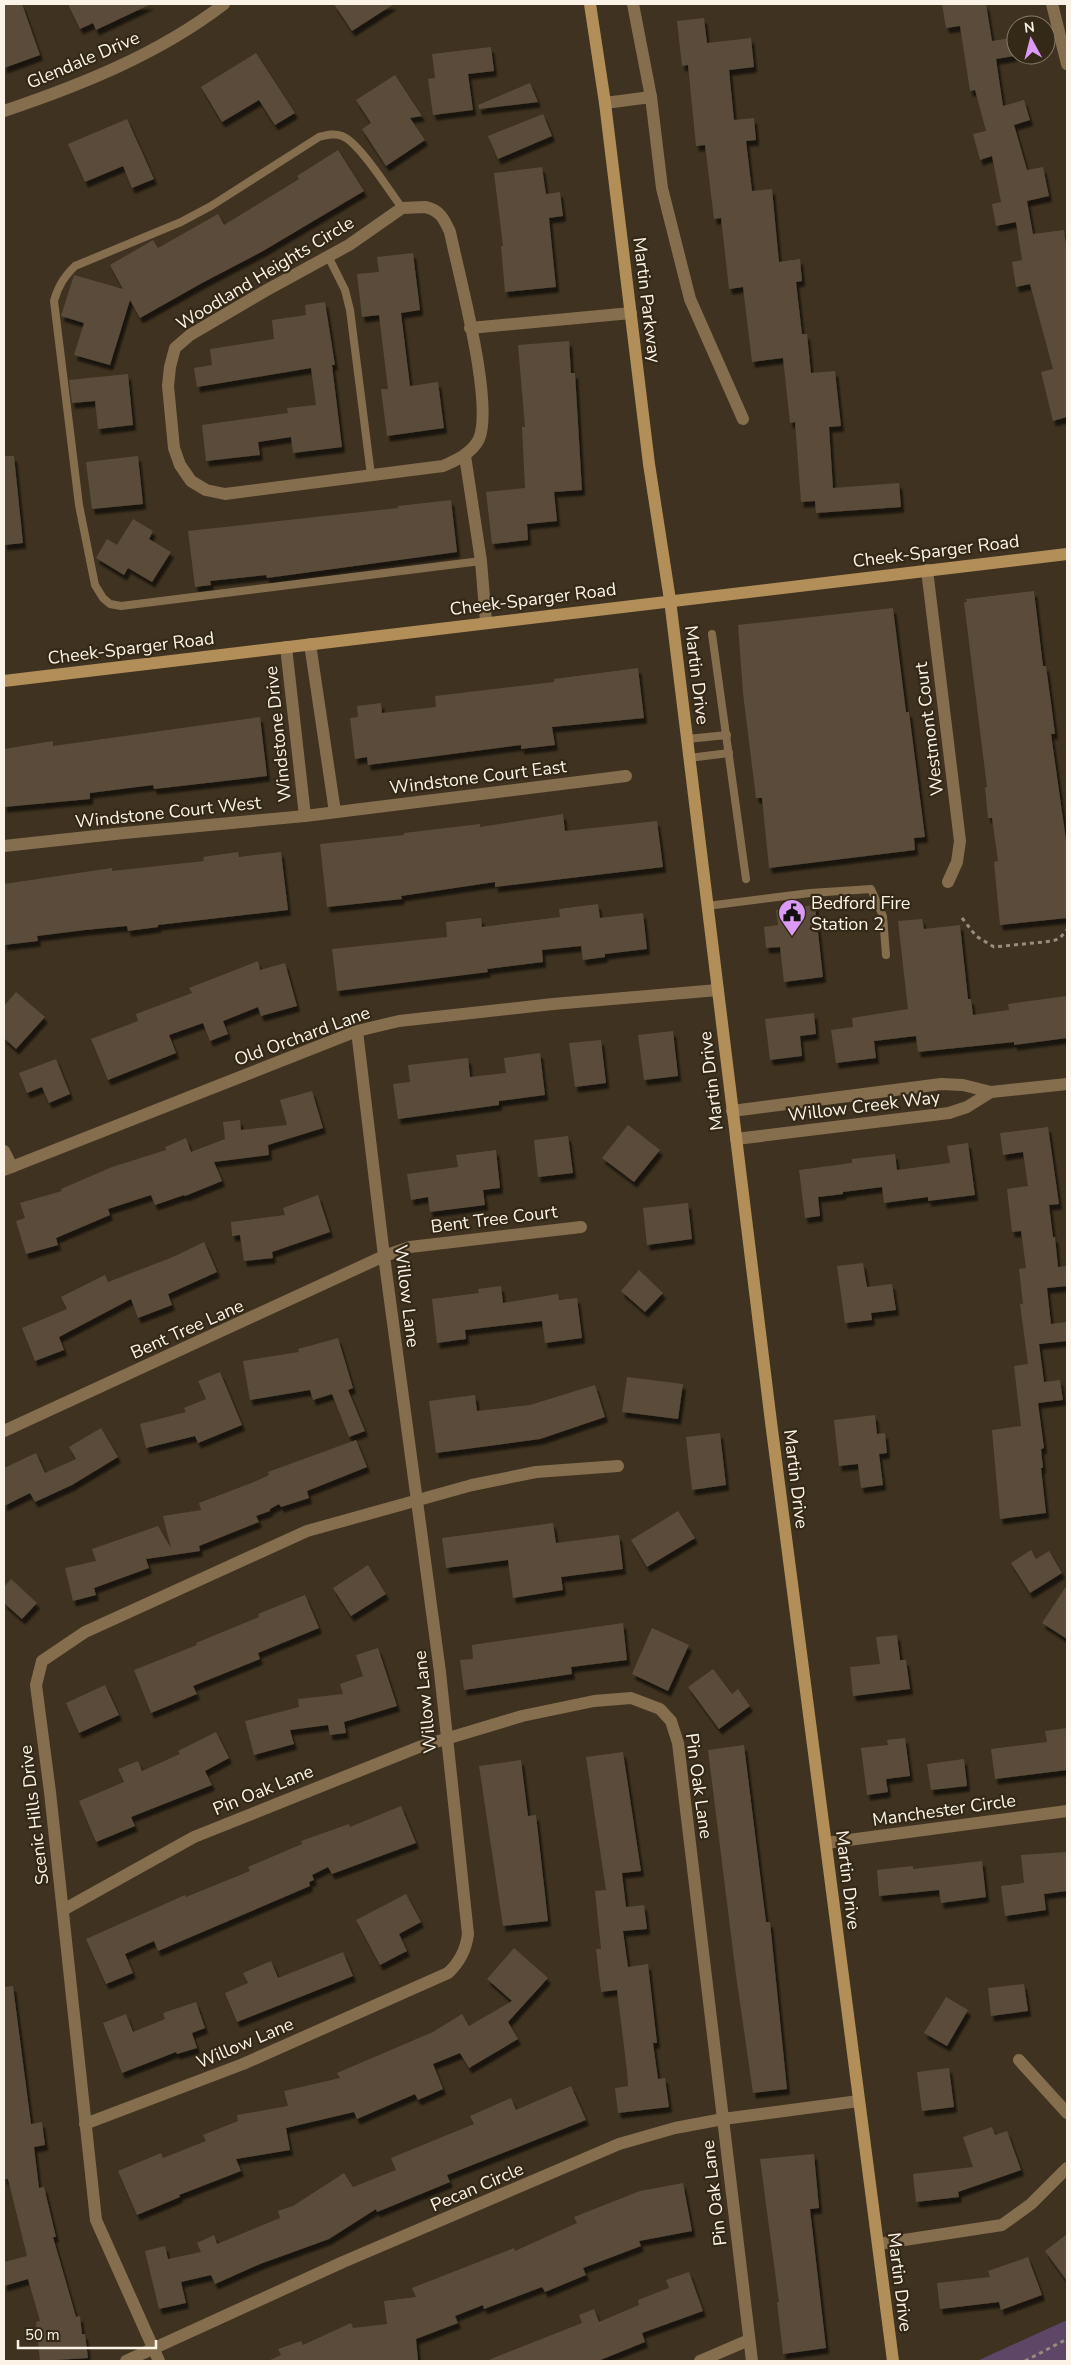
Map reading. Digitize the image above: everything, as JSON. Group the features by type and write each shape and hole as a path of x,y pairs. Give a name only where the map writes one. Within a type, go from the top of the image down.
{"street":[{"name":"Glendale Drive","path":"4,111 132,62 204,19 224,4"},
{"name":"Martin Parkway","path":"590,4 605,103 649,464 670,600"},
{"path":"633,4 651,97 662,188 690,299 743,419"},
{"path":"1052,4 1067,64"},
{"path":"605,103 651,97"},
{"path":"402,208 435,209 443,216 450,232 483,390 483,423 478,440 465,456 481,561 486,622"},
{"name":"Woodland Heights Circle","path":"402,208 349,245 198,330 175,348 170,366 168,386 174,448 180,465 191,481 206,490 225,494 444,466 465,456"},
{"path":"470,328 631,313"},
{"name":"Cheek-Sparger Road","path":"4,680 1067,554"},
{"name":"Westmont Court","path":"927,570 960,840 957,862 948,882"},
{"name":"Martin Drive","path":"670,600 732,1111 893,2361"},
{"path":"310,644 335,812"},
{"name":"Windstone Drive","path":"286,647 305,816"},
{"name":"Windstone Court East","path":"335,812 626,776"},
{"name":"Windstone Court West","path":"4,846 124,832 335,812"},
{"name":"Old Orchard Lane","path":"8,1169 357,1031 408,1020 553,1004 718,990"},
{"name":"Willow Lane","path":"85,2124 243,2064 448,1973 456,1966 466,1948 468,1934 440,1672 384,1256 357,1031"},
{"name":"Willow Creek Way","path":"732,1111 941,1084 962,1085 991,1092 1067,1084"},
{"name":"Willow Creek Way","path":"736,1139 949,1113 967,1107 991,1092"},
{"path":"4,1151 8,1169"},
{"name":"Bent Tree Court","path":"384,1256 410,1247 580,1227"},
{"name":"Bent Tree Lane","path":"4,1431 384,1256"},
{"name":"Scenic Hills Drive","path":"159,2361 96,2220 36,1685 42,1661 85,1632 306,1532 472,1485 536,1472 618,1466"},
{"name":"Pin Oak Lane","path":"62,1910 194,1836 419,1747 522,1716 594,1701 631,1698 660,1710 671,1721 678,1743 752,2361"},
{"name":"Manchester Circle","path":"826,1843 1067,1811"},
{"path":"1019,2060 1067,2112"},
{"name":"Pecan Circle","path":"126,2361 343,2262 619,2144 675,2128 722,2119 859,2101"},
{"path":"878,2244 1002,2225 1031,2204 1067,2168"},
{"path":"700,2361 749,2340"}],"lane":[{"path":"402,208 355,145 343,136 332,134 319,137 211,206 181,222 75,266 65,276 58,286 54,301 79,505 95,585 103,598 110,604 121,606 481,561"},
{"path":"328,256 344,290 350,310 371,475"},
{"path":"712,634 746,879"},
{"path":"687,739 727,735"},
{"path":"689,758 729,753"},
{"path":"707,906 810,893 871,889 883,916 886,955"}],"path":[{"path":"962,918 976,936 994,947 1053,941 1060,938 1067,930"},
{"path":"1025,2361 1067,2339"}],"shaded area":[{"path":"1067,2320 1067,2361 977,2361"}],"building":[{"path":"4,4 22,4 40,55 4,68"},
{"path":"68,4 151,4 96,30 93,23 80,29"},
{"path":"334,4 394,4 352,31"},
{"path":"942,4 986,4 992,41 1006,39 1006,57 996,59 1003,106 1024,100 1030,120 1014,125 1027,170 1043,167 1049,196 1027,201 1033,234 1064,230 1067,251 1067,417 1053,421 1041,372 1053,369 1030,284 1016,287 1012,262 1022,260 1016,222 996,226 992,204 1001,202 992,156 980,160 973,134 986,131 975,90 970,91 960,26 946,28"},
{"path":"704,18 707,43 751,38 754,67 729,70 734,120 754,118 756,140 746,141 752,191 772,189 779,262 800,259 802,281 796,282 802,334 807,334 811,373 835,371 841,426 829,427 833,488 899,483 901,507 816,513 815,501 801,502 795,422 790,423 783,358 752,362 743,287 729,289 721,218 714,219 705,145 696,146 688,65 682,66 677,21"},
{"path":"491,47 494,71 468,74 473,110 433,115 428,79 435,78 432,54"},
{"path":"256,53 295,113 275,125 259,100 222,122 201,87"},
{"path":"395,75 422,116 410,118 425,140 386,166 362,129 371,123 356,100"},
{"path":"530,83 538,102 479,109 478,105"},
{"path":"543,114 552,136 498,159 488,136"},
{"path":"127,119 154,179 132,188 123,166 85,182 68,144"},
{"path":"338,150 364,191 263,251 140,318 130,300 110,365 74,355 84,323 61,316 74,275 123,289 110,265 153,240 158,248 218,214 224,225 299,179 297,176"},
{"path":"542,167 546,194 560,192 563,216 549,218 556,287 505,292 501,246 503,246 494,173"},
{"path":"413,253 420,310 401,313 410,386 438,382 444,428 387,436 381,389 388,389 379,315 362,317 357,274 379,272 377,257"},
{"path":"325,302 335,365 332,365 342,447 293,453 291,437 258,442 260,455 206,461 202,425 288,413 287,408 316,405 311,368 197,387 194,368 212,365 210,349 274,339 272,320 306,315 305,305"},
{"path":"569,341 571,373 575,373 582,490 554,492 557,521 527,524 528,540 492,544 486,492 525,488 522,427 525,427 518,345"},
{"path":"128,374 133,425 98,429 95,401 72,403 69,380"},
{"path":"4,456 14,456 23,543 4,545"},
{"path":"138,456 143,504 92,509 86,462"},
{"path":"451,500 457,552 267,578 266,575 210,581 211,585 195,587 188,531 398,508 398,506"},
{"path":"133,519 153,531 149,539 171,552 152,582 128,568 124,575 96,558 107,539 117,545"},
{"path":"1034,591 1043,666 1046,666 1055,734 1051,734 1067,847 1067,918 1000,925 994,862 998,861 992,818 988,818 985,787 987,787 964,602 967,602 966,599"},
{"path":"893,608 906,712 909,712 925,837 914,838 915,850 769,868 762,798 756,798 743,693 738,625"},
{"path":"638,668 644,718 552,727 555,745 521,749 521,745 368,765 367,757 355,759 350,718 358,717 357,706 381,703 382,713 436,707 435,696 554,682 554,679"},
{"path":"260,717 267,776 154,789 153,785 90,793 90,799 4,807 4,749 53,741 53,746"},
{"path":"563,814 565,831 657,821 663,867 495,887 495,882 401,896 402,899 327,907 320,844 480,824 480,827"},
{"path":"238,852 239,857 281,852 288,910 158,925 158,927 128,931 127,926 85,930 37,936 38,941 4,945 4,884 112,868 112,871 204,861 203,857"},
{"path":"598,904 600,918 643,913 647,949 605,954 605,957 583,960 581,946 542,950 543,962 487,969 488,972 337,991 332,949 447,937 446,922 481,918 482,927 560,917 559,909"},
{"name":"Bedford Fire Station 2","path":"815,905 823,977 784,982 780,947 766,948 764,927 778,925 776,910"},
{"path":"922,919 924,929 960,925 968,999 971,999 973,1015 1009,1010 1008,1004 1067,996 1067,1038 1014,1045 1014,1042 918,1052 916,1036 874,1041 876,1058 836,1063 831,1030 853,1027 852,1018 908,1009 898,921"},
{"path":"258,961 260,970 285,963 297,1006 261,1016 258,1007 223,1021 228,1034 210,1041 203,1023 169,1035 176,1053 108,1080 91,1039 138,1021 136,1014 192,993 189,988"},
{"path":"16,992 45,1017 16,1049 4,1038 4,1006"},
{"path":"814,1013 816,1034 800,1036 802,1056 770,1060 765,1019"},
{"path":"673,1031 678,1076 644,1080 638,1035"},
{"path":"601,1040 606,1083 575,1087 569,1043"},
{"path":"540,1053 545,1095 499,1101 499,1105 398,1119 393,1084 410,1082 408,1065 468,1058 470,1077 506,1073 504,1058"},
{"path":"56,1059 70,1094 49,1103 42,1087 27,1093 19,1073"},
{"path":"312,1091 323,1128 268,1145 269,1155 214,1162 222,1181 185,1196 155,1205 151,1195 108,1209 110,1215 56,1238 58,1245 26,1254 16,1221 25,1218 20,1203 62,1191 61,1189 112,1167 166,1150 165,1147 186,1138 191,1152 225,1139 223,1122 240,1120 241,1130 287,1125 280,1100"},
{"path":"628,1125 660,1150 634,1182 602,1158"},
{"path":"1048,1127 1059,1204 1049,1205 1058,1267 1066,1266 1067,1286 1047,1288 1051,1324 1067,1322 1067,1341 1039,1344 1044,1382 1060,1380 1063,1400 1038,1403 1044,1448 1041,1449 1043,1468 1041,1468 1046,1513 1000,1519 992,1430 1021,1426 1014,1366 1028,1364 1020,1304 1023,1304 1019,1269 1026,1268 1021,1231 1012,1232 1007,1189 1028,1186 1023,1152 1003,1155 1000,1133"},
{"path":"568,1136 573,1173 538,1177 534,1140"},
{"path":"968,1143 975,1195 928,1201 928,1197 884,1203 882,1187 843,1192 843,1194 818,1197 820,1216 805,1218 799,1170 852,1163 852,1159 895,1154 897,1170 950,1163 947,1146"},
{"path":"496,1150 500,1188 483,1190 485,1205 430,1212 428,1197 411,1200 407,1174 458,1167 456,1155"},
{"path":"318,1195 330,1232 272,1252 273,1258 244,1261 240,1235 232,1236 231,1222 285,1215 283,1208"},
{"path":"688,1203 692,1239 647,1245 643,1208"},
{"path":"204,1242 217,1272 168,1294 172,1305 138,1318 131,1299 59,1337 64,1350 35,1361 22,1328 67,1309 61,1297 105,1275 108,1282 173,1257"},
{"path":"863,1263 867,1287 892,1284 896,1310 871,1313 872,1320 845,1323 837,1266"},
{"path":"639,1270 663,1293 645,1312 621,1291"},
{"path":"501,1286 503,1303 558,1294 559,1300 577,1298 582,1338 545,1343 542,1321 465,1330 466,1339 437,1343 432,1299 479,1293 478,1289"},
{"path":"338,1338 353,1388 348,1390 365,1431 349,1437 332,1394 313,1400 310,1390 250,1400 243,1361 299,1352 298,1349"},
{"path":"220,1372 242,1425 198,1443 195,1436 146,1448 140,1424 186,1412 184,1408 206,1399 198,1381"},
{"path":"627,1377 683,1384 678,1419 622,1412"},
{"path":"595,1385 605,1417 540,1439 436,1453 429,1401 475,1395 477,1411 530,1405"},
{"path":"875,1415 877,1434 885,1433 887,1453 879,1454 883,1485 861,1488 858,1464 839,1466 834,1420"},
{"path":"101,1428 118,1457 72,1485 35,1502 30,1493 4,1506 4,1468 36,1453 45,1473 76,1459 69,1447"},
{"path":"720,1433 726,1485 692,1490 686,1437"},
{"path":"356,1440 367,1467 307,1491 309,1498 281,1507 279,1504 270,1509 270,1511 256,1516 259,1522 199,1546 200,1551 146,1559 149,1568 94,1588 96,1595 73,1601 65,1568 96,1561 92,1549 158,1526 171,1548 163,1516 201,1510 199,1503 254,1482 269,1475 268,1472"},
{"path":"678,1511 695,1538 647,1567 631,1540"},
{"path":"553,1523 556,1543 619,1535 623,1569 561,1577 563,1590 513,1598 508,1560 446,1568 442,1538"},
{"path":"1031,1550 1036,1559 1049,1551 1062,1573 1030,1593 1011,1563"},
{"path":"368,1565 386,1594 351,1616 333,1588"},
{"path":"11,1579 37,1603 22,1619 4,1603 4,1587"},
{"path":"1067,1585 1067,1639 1042,1623"},
{"path":"305,1595 319,1628 258,1653 260,1659 193,1686 197,1694 151,1713 134,1670 197,1645 196,1643 259,1617 258,1614"},
{"path":"623,1623 627,1660 571,1667 572,1674 464,1690 460,1660 473,1659 472,1645"},
{"path":"652,1628 689,1645 668,1691 632,1674"},
{"path":"897,1635 900,1660 906,1660 910,1689 853,1696 850,1667 880,1664 876,1637"},
{"path":"378,1648 397,1706 344,1722 346,1733 330,1735 328,1725 290,1730 294,1744 254,1755 245,1721 299,1707 298,1699 343,1694 340,1684 363,1676 356,1655"},
{"path":"713,1669 732,1694 738,1689 750,1706 719,1729 688,1687"},
{"path":"105,1685 119,1715 79,1733 66,1703"},
{"path":"1067,1728 1067,1770 995,1779 991,1749 1047,1742 1045,1731"},
{"path":"216,1732 229,1758 205,1771 212,1785 131,1817 135,1826 96,1842 79,1801 124,1782 118,1769 138,1761 142,1771 180,1754 178,1751"},
{"path":"905,1738 910,1776 886,1779 888,1792 867,1795 861,1748 888,1745 887,1740"},
{"path":"744,1745 766,1922 770,1922 787,2089 753,2093 736,1975 708,1750"},
{"path":"623,1752 641,1871 622,1873 626,1907 644,1905 647,1929 623,1931 628,1967 648,1964 657,2043 653,2043 658,2079 665,2078 669,2107 618,2113 615,2088 628,2086 627,2071 617,1990 601,1992 596,1949 601,1949 595,1891 606,1890 586,1757"},
{"path":"964,1759 967,1786 931,1790 927,1764"},
{"path":"521,1760 528,1816 536,1815 548,1921 503,1926 479,1766"},
{"path":"401,1806 416,1843 332,1874 328,1867 312,1875 314,1880 309,1882 310,1886 158,1951 154,1941 125,1954 133,1973 106,1984 86,1939 185,1895 186,1897 250,1871 248,1867 302,1844 301,1841 349,1824 350,1827"},
{"path":"1067,1852 1067,1891 1044,1894 1046,1910 1005,1916 1001,1886 1024,1883 1021,1855"},
{"path":"982,1861 986,1897 941,1903 939,1890 879,1896 877,1870 913,1866 913,1869"},
{"path":"406,1894 421,1922 399,1934 407,1951 380,1965 356,1920"},
{"path":"514,1948 548,1978 508,2022 518,2039 469,2068 460,2053 433,2064 443,2089 418,2100 415,2094 357,2119 354,2112 286,2128 290,2150 236,2159 241,2171 179,2195 180,2197 137,2215 118,2171 161,2153 163,2158 206,2141 203,2135 238,2121 237,2115 288,2106 284,2091 340,2078 337,2073 433,2032 462,2014 469,2026 512,2001 487,1979"},
{"path":"343,1952 353,1976 237,2022 225,1993 248,1983 243,1973 271,1961 278,1978"},
{"path":"1024,1984 1028,2011 991,2016 988,1988"},
{"path":"13,1986 31,2124 42,2122 45,2145 34,2147 39,2188 44,2187 56,2237 53,2237 76,2317 80,2316 82,2334 85,2334 88,2358 40,2361 36,2322 40,2321 28,2279 4,2286 4,2262 27,2256 8,2179 4,2179 4,1987"},
{"path":"946,1997 968,2010 947,2046 924,2033"},
{"path":"196,2002 205,2028 192,2033 197,2048 177,2054 176,2052 122,2073 103,2023 126,2014 133,2032 165,2019 163,2013"},
{"path":"949,2068 954,2107 922,2111 917,2072"},
{"path":"571,2086 586,2120 447,2175 450,2182 377,2212 376,2209 329,2239 260,2264 215,2284 211,2275 181,2282 186,2303 159,2309 145,2251 165,2246 168,2259 201,2252 197,2243 214,2235 217,2244 280,2218 278,2211 293,2206 344,2173 353,2187 396,2170 391,2158 474,2124 470,2116 511,2098 516,2110"},
{"path":"992,2127 995,2135 1007,2131 1021,2170 958,2192 959,2197 916,2202 913,2174 973,2167 963,2137"},
{"path":"814,2154 819,2208 810,2209 826,2348 783,2354 777,2302 779,2302 760,2159"},
{"path":"683,2183 692,2231 639,2241 641,2246 583,2268 586,2275 545,2292 542,2287 484,2309 483,2305 455,2316 458,2323 416,2339 418,2360 268,2361 281,2355 278,2349 301,2341 303,2345 351,2323 353,2328 387,2324 384,2301 416,2297 412,2288 514,2248 515,2251 577,2223 574,2217 640,2191"},
{"path":"1067,2234 1067,2281 1045,2251"},
{"path":"1028,2257 1042,2295 1001,2310 999,2302 940,2309 937,2283 990,2277 988,2271"},
{"path":"689,2272 703,2311 642,2333 645,2342 598,2361 486,2361 582,2323 579,2315 594,2309 599,2322 639,2305 638,2300 669,2288 666,2280"}],"place":[{"name":"Bedford Fire Station 2","path":"792,937"}]}
